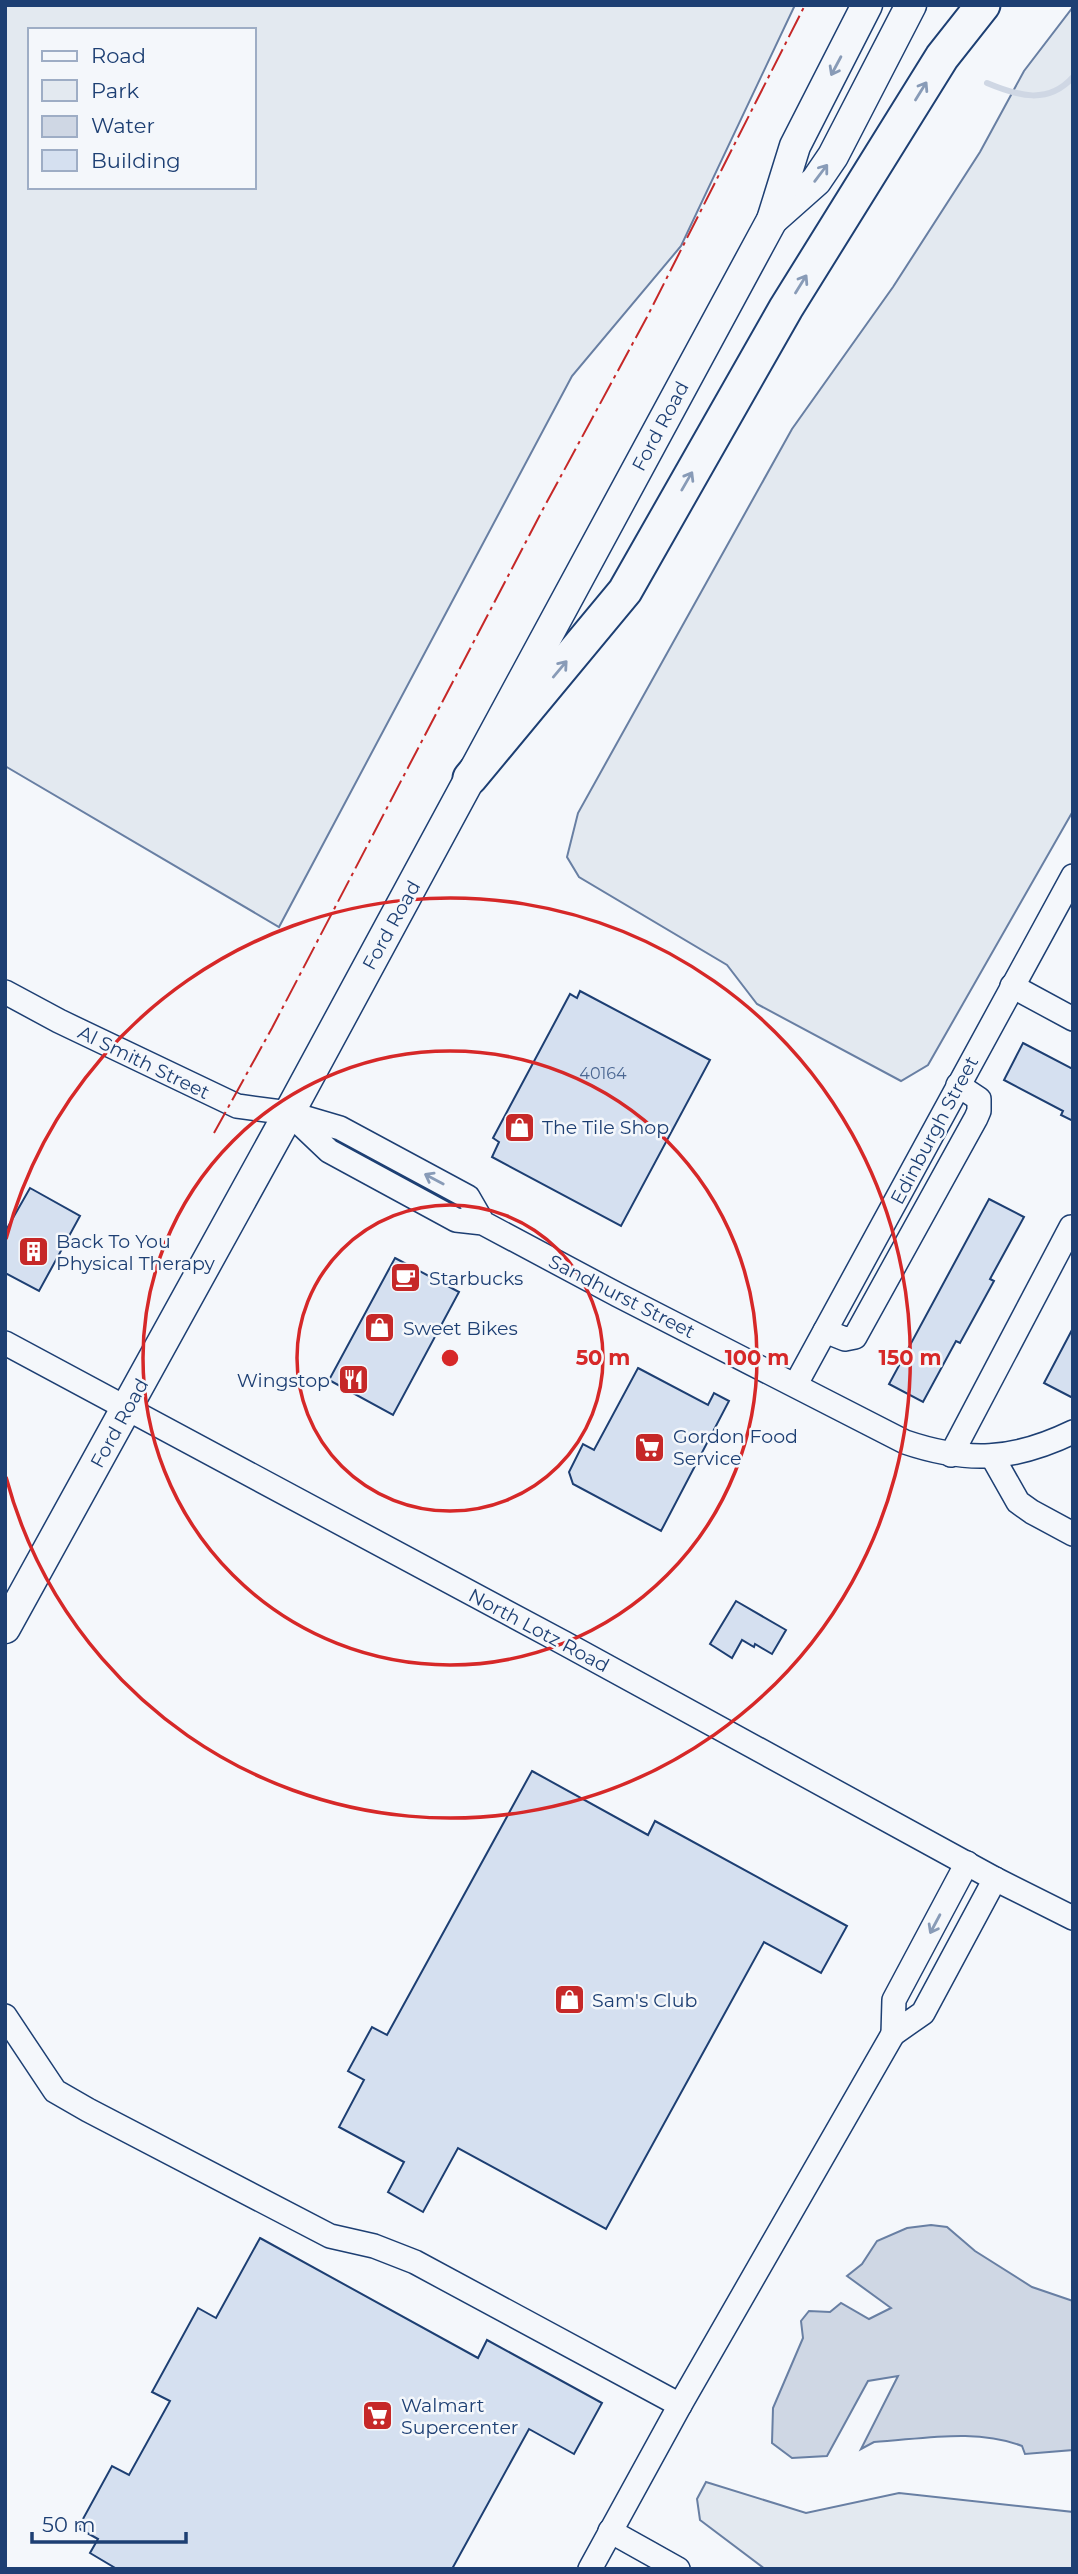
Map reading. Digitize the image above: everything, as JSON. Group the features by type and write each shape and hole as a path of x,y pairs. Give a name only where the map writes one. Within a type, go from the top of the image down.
{"highway":[{"path":"470,778 625,591 793,296 942,57 983,5"}],"main road":[{"name":"Ford Road","path":"5,1628 289,1113 772,220 794,146 867,5"},
{"name":"Ford Road","path":"772,220 816,181 833,156 911,5"}],"street":[{"name":"Edinburgh Street","path":"796,1384 1073,876"},
{"path":"1012,986 1073,1019"},
{"name":"Al Smith Street","path":"5,992 59,1021 237,1106 289,1113"},
{"path":"825,1331 845,1339 855,1337 976,1118 979,1099 958,1084"},
{"name":"Sandhurst Street","path":"289,1113 340,1128 468,1197 483,1223 905,1442 951,1455 992,1456 1017,1452 1073,1432"},
{"path":"951,1455 1071,1227"},
{"name":"North Lotz Road","path":"5,1343 995,1879 1073,1918"},
{"path":"992,1456 1018,1502 1073,1534"},
{"path":"894,2034 894,2000 967,1863"},
{"path":"590,2569 680,2405 894,2034 923,2012 995,1879"},
{"path":"5,2016 55,2091 331,2236 374,2246 415,2262 680,2405"},
{"path":"610,2531 678,2569"}],"green space":[{"path":"5,5 795,5 681,246 572,376 279,927 5,766"},
{"path":"1073,7 1073,811 928,1065 901,1081 757,1004 727,965 579,877 567,857 578,813 792,429 893,287 980,152 1024,71"},
{"path":"706,2482 806,2513 899,2493 1073,2512 1073,2569 765,2569 700,2520 697,2499"}],"water":[{"path":"931,2225 947,2227 975,2251 1032,2287 1073,2301 1073,2450 1025,2454 1022,2446 986,2437 968,2436 874,2442 861,2449 898,2376 868,2381 827,2456 792,2458 772,2443 773,2408 803,2338 801,2321 809,2311 830,2312 841,2303 869,2319 891,2308 847,2276 862,2264 877,2241 907,2228"}],"building":[{"path":"580,991 710,1060 621,1226 492,1157 499,1142 493,1138 570,994 577,998"},
{"path":"1023,1043 1073,1069 1073,1121 1061,1115 1063,1111 1004,1080"},
{"name":"Back To You Physical Therapy","path":"30,1188 80,1216 39,1291 5,1273 5,1232"},
{"path":"989,1199 1024,1217 990,1279 994,1281 960,1343 956,1341 923,1402 889,1384"},
{"path":"395,1258 459,1292 393,1415 329,1380"},
{"path":"1073,1328 1073,1398 1044,1383"},
{"name":"Gordon Food Service","path":"638,1368 708,1405 714,1393 729,1401 661,1531 573,1484 569,1472 583,1444 594,1450"},
{"path":"736,1601 786,1630 772,1654 742,1640 732,1658 710,1644"},
{"name":"Sam's Club","path":"532,1771 648,1835 655,1821 847,1926 821,1973 764,1942 606,2229 458,2148 423,2212 388,2192 404,2162 339,2127 364,2080 348,2071 372,2027 387,2035"},
{"name":"Walmart Supercenter","path":"260,2238 478,2358 487,2340 602,2403 574,2454 529,2429 452,2569 117,2569 90,2553 98,2539 78,2528 112,2466 129,2475 170,2401 152,2392 198,2308 216,2318"}],"waterway":[{"path":"987,83 1021,94 1043,95 1053,92 1073,77"}],"power":[{"path":"214,1133 647,317 805,5"}],"place":[{"name":"The Tile Shop","path":"519,1127"},
{"name":"Back To You Physical Therapy","path":"33,1252"},
{"name":"Starbucks","path":"406,1278"},
{"name":"Sweet Bikes","path":"380,1328"},
{"name":"Wingstop","path":"353,1380"},
{"name":"Gordon Food Service","path":"650,1447"},
{"name":"Sam's Club","path":"569,2000"},
{"name":"Walmart Supercenter","path":"378,2416"}]}
